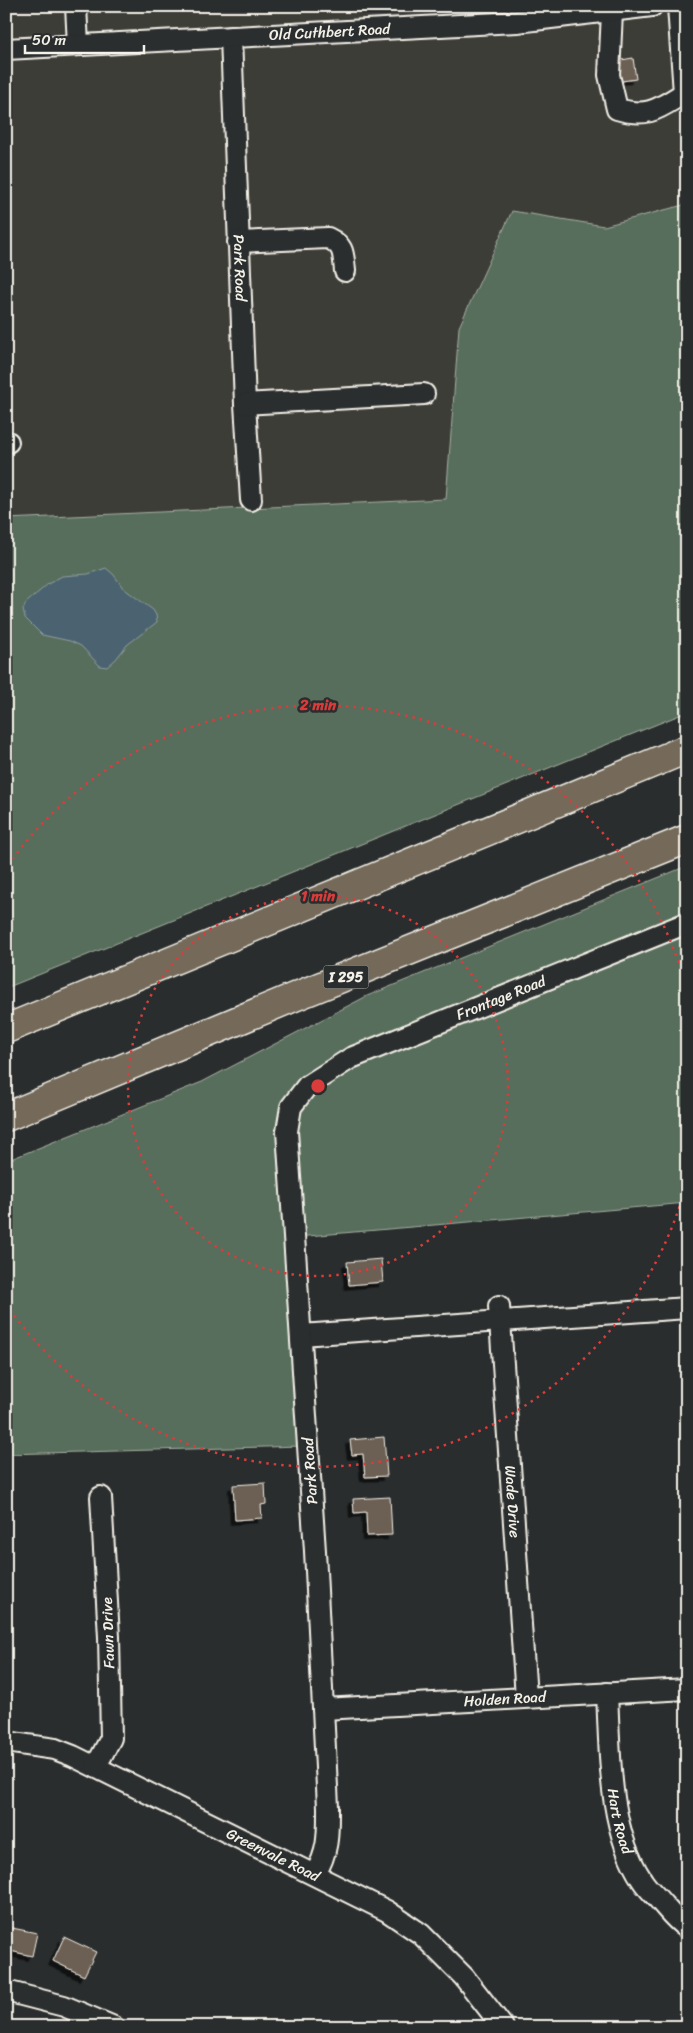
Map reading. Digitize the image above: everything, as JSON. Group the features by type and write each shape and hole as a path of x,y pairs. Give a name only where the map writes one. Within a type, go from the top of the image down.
{"highway":[{"path":"6,1029 687,749"},
{"name":"I 295","path":"6,1117 687,839"}],"street":[{"path":"76,6 78,45"},
{"name":"Old Cuthbert Road","path":"6,49 517,22 652,6"},
{"path":"612,12 609,75 617,109 632,113 655,111 684,93 678,6"},
{"name":"Park Road","path":"231,37 238,242 251,500"},
{"path":"238,242 328,238 337,242 343,250 345,271"},
{"path":"245,404 424,394"},
{"name":"Frontage Road","path":"319,1077 352,1058 687,923"},
{"name":"Park Road","path":"316,1874 324,1859 328,1838 323,1709 316,1551 287,1131 291,1107 307,1086 319,1077"},
{"path":"301,1335 500,1314 687,1308"},
{"name":"Wade Drive","path":"500,1314 526,1697"},
{"name":"Fawn Drive","path":"96,1766 111,1738 109,1637 101,1497"},
{"name":"Holden Road","path":"323,1709 687,1689"},
{"name":"Hart Road","path":"607,1693 611,1768 618,1817 628,1853 642,1881 673,1916 687,1928"},
{"name":"Greenvale Road","path":"6,1742 55,1749 96,1766 387,1911 421,1934 464,1977 503,2027"},
{"path":"6,1991 64,2006 114,2027"}],"shaded area":[{"path":"6,6 687,6 687,204 604,226 512,212 459,327 446,499 6,519"}],"green space":[{"path":"687,204 687,712 6,988 6,519 446,499 459,327 512,211 604,226"},
{"path":"687,866 687,1203 285,1238 303,1446 6,1454 6,1161 202,1082 367,996"}],"water":[{"path":"106,568 114,575 123,588 153,610 157,622 127,645 107,667 100,666 81,646 70,641 42,635 25,618 23,610 26,603 48,584 62,576 88,574"}],"building":[{"path":"633,58 636,79 622,81 623,88 616,89 616,61"},
{"path":"381,1259 383,1282 349,1285 347,1262"},
{"path":"384,1437 387,1476 365,1477 363,1454 352,1455 350,1440"},
{"path":"265,1483 266,1504 261,1505 262,1518 235,1520 233,1485"},
{"path":"390,1497 392,1535 367,1536 366,1512 354,1513 353,1499"},
{"path":"7,1927 37,1933 32,1956 6,1950"},
{"path":"64,1937 96,1952 84,1976 53,1961"}]}
